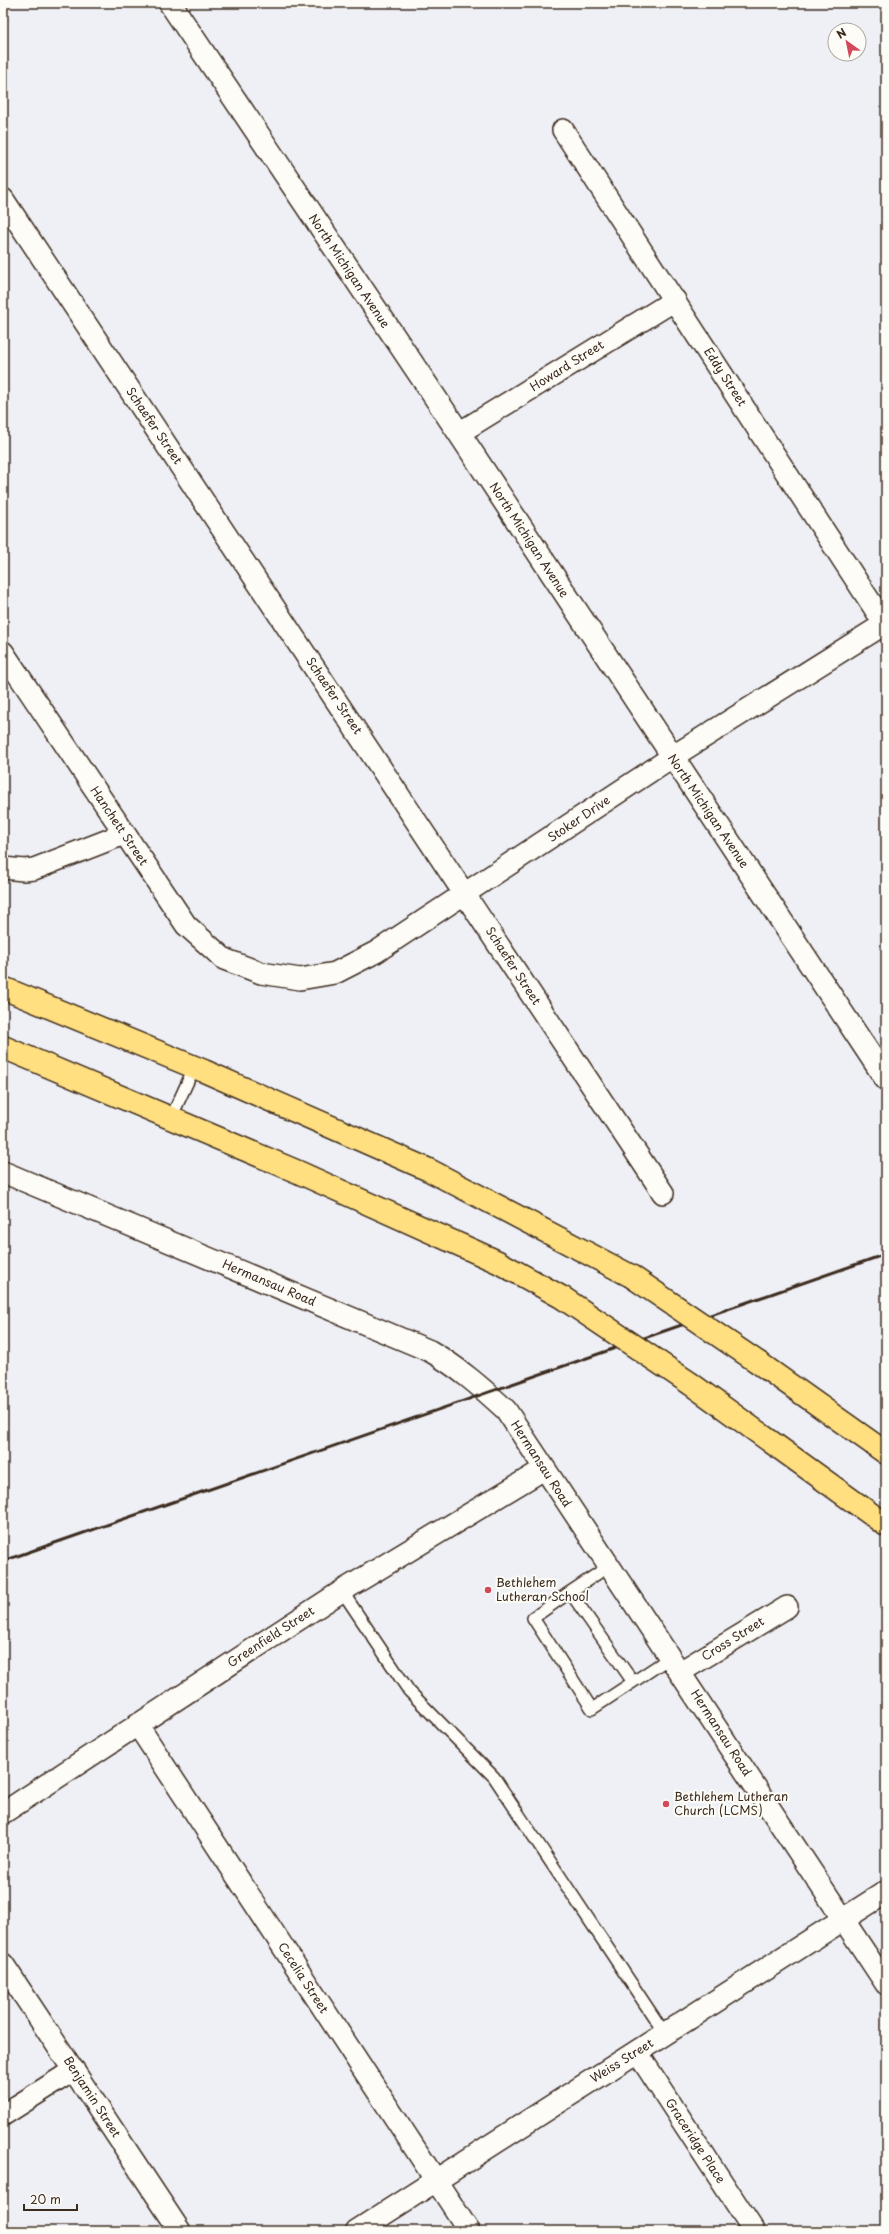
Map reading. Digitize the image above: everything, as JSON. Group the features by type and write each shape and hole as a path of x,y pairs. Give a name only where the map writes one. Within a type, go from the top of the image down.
{"highway":[{"path":"3,988 194,1068 429,1170 631,1276 759,1363 886,1453"},
{"path":"3,1047 298,1172 491,1259 563,1298 691,1384 885,1524"}],"street":[{"name":"North Michigan Avenue","path":"170,3 459,433 672,758 886,1079"},
{"name":"Eddy Street","path":"563,130 886,624"},
{"name":"Schaefer Street","path":"3,199 466,894 663,1193"},
{"name":"Howard Street","path":"459,433 675,300"},
{"name":"Stoker Drive","path":"261,973 300,980 335,973 376,952 672,758 886,624"},
{"name":"Hanchett Street","path":"3,652 186,925 224,959 261,973"},
{"path":"3,868 24,870 34,869 124,834"},
{"name":"Hermansau Road","path":"3,1172 430,1351 453,1364 506,1410 886,1984"},
{"name":"Greenfield Street","path":"3,1813 342,1591 544,1469"},
{"name":"Cross Street","path":"676,1665 787,1607"},
{"name":"Cecelia Street","path":"137,1724 469,2231"},
{"name":"Weiss Street","path":"357,2231 886,1892"},
{"name":"Benjamin Street","path":"3,1964 180,2231"},
{"name":"Graceridge Place","path":"636,2052 754,2231"},
{"path":"3,2115 74,2070"}],"lane":[{"path":"171,1118 194,1068"},
{"path":"609,1566 533,1618 592,1709 633,1682 676,1665"},
{"path":"342,1591 409,1691 494,1777 665,2034"},
{"path":"570,1592 633,1682"}],"railway":[{"path":"3,1561 886,1254"}],"place":[{"name":"Bethlehem Lutheran School","path":"488,1590"},
{"name":"Bethlehem Lutheran Church (LCMS)","path":"666,1804"}]}
